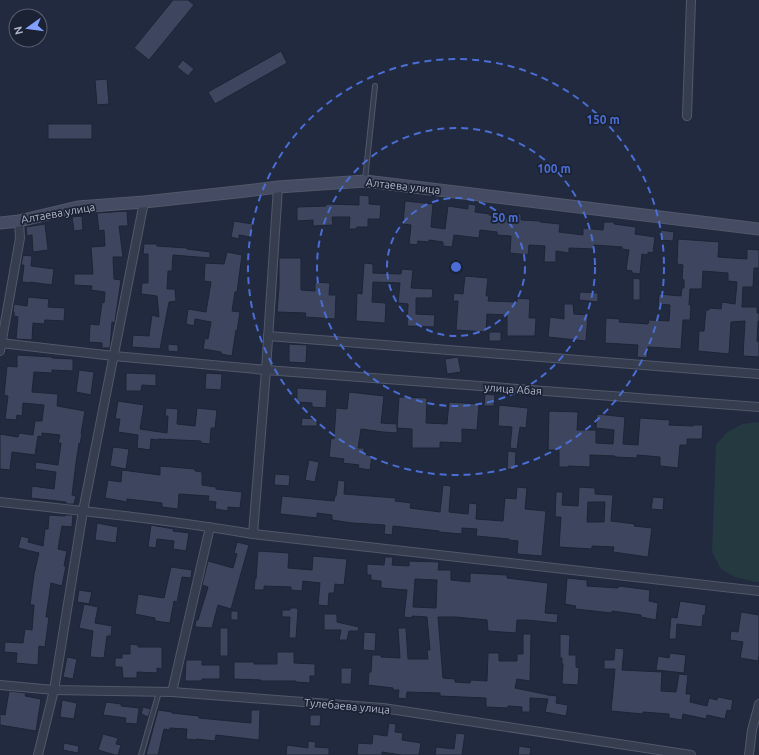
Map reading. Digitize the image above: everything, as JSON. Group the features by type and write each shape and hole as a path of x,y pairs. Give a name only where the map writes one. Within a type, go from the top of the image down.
{"main road":[{"name":"Алтаева улица","path":"0,223 78,207 144,202 278,187 365,181 759,229"}],"street":[{"path":"687,116 691,0"},
{"path":"253,534 278,187"},
{"path":"38,755 54,690 83,511 144,202"},
{"path":"1,346 20,238 19,220"},
{"path":"268,336 759,374"},
{"name":"улица Абая","path":"1,346 266,370 759,407"},
{"path":"0,502 210,527 253,534 759,591"},
{"path":"172,692 210,527"},
{"name":"Тулебаева улица","path":"0,685 54,690 159,691 383,708 691,755"},
{"path":"749,755 752,730 759,704"}],"lane":[{"path":"365,181 375,86"},
{"path":"141,755 159,691"}],"shaded area":[{"path":"759,423 759,582 755,582 735,577 721,569 712,552 716,445 726,433 742,424"}],"building":[{"path":"173,0 188,0 194,5 149,60 134,48"},
{"path":"281,51 287,63 215,104 208,92"},
{"path":"183,60 194,69 188,76 177,67"},
{"path":"107,79 109,104 97,105 95,80"},
{"path":"48,124 92,124 92,139 48,139"},
{"path":"359,195 369,196 369,204 381,205 380,219 368,219 368,227 349,229 350,217 332,217 333,225 313,226 313,220 297,221 297,207 326,206 326,204 359,205"},
{"path":"405,201 433,204 431,227 445,229 448,206 468,209 468,204 476,205 475,212 510,217 510,213 521,214 521,220 560,224 559,232 583,235 583,228 603,230 604,222 614,222 614,224 636,227 635,234 655,237 653,253 648,252 648,255 642,254 640,274 632,273 632,271 626,270 629,250 622,249 622,247 594,245 594,249 569,248 569,253 556,251 556,262 544,262 545,246 529,245 528,255 510,253 511,236 497,235 497,232 480,230 479,238 454,235 452,247 443,246 443,242 429,240 429,242 418,241 417,245 409,244 411,225 403,224"},
{"path":"127,211 128,226 119,226 123,257 113,257 114,279 121,280 115,323 112,322 110,348 102,348 102,343 89,342 90,324 99,325 105,292 91,290 92,286 74,285 74,274 93,274 91,247 105,246 104,230 99,231 97,213"},
{"path":"82,216 83,230 74,231 72,217"},
{"path":"234,221 253,224 251,237 239,235 239,239 231,237"},
{"path":"45,224 48,250 33,252 32,235 27,236 26,227"},
{"path":"661,230 674,232 673,241 660,240"},
{"path":"678,239 719,242 718,257 747,259 747,249 759,250 759,268 754,268 753,287 743,287 742,307 757,307 757,313 759,313 757,341 759,342 759,357 743,356 745,321 731,322 729,354 698,351 699,331 704,331 706,310 709,310 709,308 721,309 722,302 735,304 737,282 728,281 728,273 703,271 702,289 690,289 690,320 683,320 681,349 648,347 647,358 637,357 638,345 605,343 606,318 620,319 619,322 648,324 649,320 669,321 670,305 658,304 659,294 681,296 682,288 684,288 684,280 682,279 683,265 677,264"},
{"path":"144,244 157,244 157,246 187,248 210,252 210,258 173,255 172,271 168,271 167,289 175,289 176,301 169,302 160,349 132,347 133,335 149,336 152,315 159,317 157,296 141,294 142,283 148,283 148,254 143,254"},
{"path":"227,252 242,255 237,292 235,292 232,311 240,312 232,356 221,354 221,352 203,349 205,338 208,339 211,322 195,319 194,326 186,324 188,309 206,312 211,282 204,281 205,263 224,264"},
{"path":"23,255 32,256 31,266 54,269 52,285 22,282 24,265 21,265"},
{"path":"279,258 301,258 301,290 315,291 315,282 330,283 329,295 336,295 335,319 305,317 306,313 277,312"},
{"path":"364,263 373,264 373,273 401,274 402,269 413,270 411,288 433,289 432,298 416,298 416,314 435,315 434,327 407,326 408,304 398,303 400,283 373,282 372,302 386,303 385,323 356,321 357,293 362,294"},
{"path":"465,276 488,278 486,296 489,296 488,301 517,302 517,298 530,299 529,318 536,318 535,336 507,336 507,315 487,314 486,332 456,330 458,301 453,301 454,293 463,294"},
{"path":"633,278 640,279 640,300 633,300"},
{"path":"580,292 598,293 598,302 579,300"},
{"path":"28,297 49,299 48,307 65,308 64,321 45,320 44,324 33,323 32,340 16,339 18,317 14,316 14,304 27,306"},
{"path":"564,304 573,304 574,314 588,315 586,341 548,337 550,317 564,319"},
{"path":"489,332 501,332 501,341 489,341"},
{"path":"168,344 178,345 178,352 168,351"},
{"path":"289,344 307,345 306,363 289,362"},
{"path":"17,355 73,359 73,371 52,370 52,373 34,372 32,392 58,394 57,406 85,411 72,495 76,496 74,504 31,498 32,486 54,489 56,472 35,469 36,462 58,465 61,443 58,443 60,435 42,433 42,437 38,436 35,455 12,452 10,470 0,469 0,434 18,437 19,433 33,435 35,421 42,421 44,405 23,403 22,416 17,415 16,420 5,419 8,396 4,395 7,366 17,367"},
{"path":"458,357 461,372 447,374 445,359"},
{"path":"79,370 94,372 91,395 76,392"},
{"path":"126,373 156,374 156,386 142,385 141,391 126,391"},
{"path":"206,373 222,374 221,390 205,389"},
{"path":"297,388 327,390 326,408 312,407 312,403 297,402"},
{"path":"349,392 384,396 381,423 397,424 397,433 361,429 358,448 364,448 364,454 372,456 370,470 358,468 359,465 343,463 344,459 329,457 331,438 334,439 336,408 347,409"},
{"path":"485,394 495,395 494,406 484,406"},
{"path":"399,397 427,398 426,423 447,424 449,402 479,404 477,430 462,429 462,443 440,442 440,448 412,448 412,429 397,428"},
{"path":"118,401 144,405 140,429 167,433 168,416 165,416 166,408 178,409 177,424 195,426 197,408 217,410 215,428 211,428 210,444 201,443 201,441 151,439 150,450 137,448 138,435 118,432 120,419 115,419"},
{"path":"499,405 528,408 526,428 520,427 517,449 510,448 512,427 498,426"},
{"path":"549,411 578,412 577,430 596,430 596,443 613,444 614,430 596,428 597,414 625,417 623,444 638,445 640,418 670,420 669,425 703,425 702,439 687,439 687,445 680,445 678,468 660,466 660,457 637,455 637,458 590,455 590,467 559,467 559,450 548,450"},
{"path":"302,418 317,419 317,426 301,426"},
{"path":"113,447 129,449 126,469 110,466"},
{"path":"508,451 516,452 515,470 507,469"},
{"path":"309,460 319,462 315,482 305,480"},
{"path":"160,466 195,469 195,471 202,472 202,485 216,487 216,489 242,492 240,508 228,507 228,511 215,509 216,502 208,501 209,496 179,494 178,509 162,507 162,503 127,499 127,502 105,498 108,480 121,482 122,470 160,475"},
{"path":"275,474 290,475 289,486 274,485"},
{"path":"338,480 345,481 344,494 396,498 395,501 411,503 410,508 440,512 443,485 451,486 449,512 468,514 469,503 477,504 476,519 503,521 505,498 516,499 517,487 527,488 525,509 546,511 542,556 517,554 518,541 476,536 477,529 462,528 462,534 393,526 392,535 384,534 385,525 332,520 332,515 317,513 317,518 280,514 282,496 334,501"},
{"path":"579,487 595,488 595,494 613,495 611,521 652,528 648,557 613,552 614,547 592,546 592,549 559,547 561,517 555,517 556,492 563,492 562,505 578,506","holes":["588,502 605,502 604,522 587,522"]},
{"path":"653,497 664,498 663,510 651,509"},
{"path":"49,515 73,515 72,527 62,526 58,549 67,551 62,586 51,583 46,617 49,617 45,647 39,646 38,665 16,663 17,653 4,652 5,642 23,643 25,629 32,630 34,605 30,605 34,574 39,553 18,548 21,536 29,538 28,542 43,546 45,529 48,529"},
{"path":"97,523 118,527 116,543 95,540"},
{"path":"151,525 174,529 173,531 189,533 186,551 173,549 174,541 157,539 156,548 148,547"},
{"path":"237,542 249,545 231,609 218,605 212,628 195,627 196,620 198,620 208,587 202,585 208,561 233,568 237,554 234,553"},
{"path":"258,551 289,553 288,568 312,570 313,556 347,559 344,585 335,584 334,593 329,593 328,606 318,605 320,583 303,581 302,591 291,590 291,587 264,586 264,590 254,590"},
{"path":"385,557 393,557 392,565 409,566 409,561 439,562 438,570 451,570 451,580 470,582 470,573 507,575 507,578 548,583 545,613 558,614 557,623 517,620 516,633 488,631 487,620 438,617 443,678 455,679 455,682 470,683 471,680 487,681 488,653 499,653 499,661 517,661 517,654 523,654 523,634 531,634 530,681 517,679 515,688 557,696 556,703 568,705 566,716 545,712 548,699 530,698 530,712 522,712 522,707 486,707 486,698 440,696 440,693 407,692 406,699 398,698 399,690 368,685 369,672 371,672 372,655 400,658 398,628 406,628 408,659 428,659 427,650 430,650 427,617 404,617 407,590 381,588 381,581 371,580 371,575 367,575 367,564 384,565","holes":["415,579 437,580 436,608 413,607"]},
{"path":"171,567 192,570 191,578 182,577 177,602 174,601 170,623 155,621 155,618 135,614 138,594 164,598"},
{"path":"567,578 587,580 587,586 618,588 619,586 650,590 649,601 658,603 656,620 641,617 641,615 612,611 612,613 575,609 576,606 565,604"},
{"path":"79,590 92,592 89,604 77,602"},
{"path":"680,601 706,605 702,627 677,624 676,639 669,639 671,617 677,618"},
{"path":"84,604 98,607 95,623 112,626 111,636 107,636 104,658 90,657 93,631 79,628"},
{"path":"290,608 297,608 298,610 296,638 289,638 290,617 282,617 282,610 290,610"},
{"path":"231,611 238,611 238,620 231,620"},
{"path":"741,612 759,615 758,661 740,658 743,642 730,640 731,631 738,632"},
{"path":"324,614 337,614 337,622 359,627 358,631 349,631 347,640 339,640 341,630 324,630"},
{"path":"220,628 228,628 228,656 220,656"},
{"path":"364,632 376,633 375,651 363,650"},
{"path":"560,634 570,635 569,655 576,655 576,667 579,668 578,685 562,684 563,664 562,658 560,658"},
{"path":"130,644 138,645 138,647 162,647 162,669 157,668 157,673 137,672 137,678 123,678 122,667 115,667 115,658 122,658 122,654 130,654"},
{"path":"615,648 624,649 622,670 662,672 661,691 676,692 679,674 688,675 686,694 691,694 690,702 707,706 709,698 717,700 718,697 733,700 731,711 727,710 725,719 707,715 706,719 683,714 682,720 669,718 669,714 643,712 643,714 611,711 615,669 604,669 604,660 614,660"},
{"path":"277,652 294,652 294,663 315,664 315,676 310,676 310,683 296,681 234,679 234,662 277,664"},
{"path":"670,653 686,655 684,673 656,670 658,656 669,658"},
{"path":"67,657 77,659 73,679 63,677"},
{"path":"186,660 202,660 202,665 220,665 220,679 185,681"},
{"path":"341,668 352,668 351,684 341,684"},
{"path":"9,691 26,693 25,696 41,699 36,731 0,725 0,714 5,715"},
{"path":"62,700 77,703 74,719 60,717"},
{"path":"106,702 121,704 121,706 139,708 137,724 125,723 126,718 103,715"},
{"path":"143,707 151,709 148,717 141,714"},
{"path":"158,710 199,716 199,718 251,723 251,710 260,710 259,740 216,735 215,741 186,739 187,729 170,728 170,730 164,729 158,755 146,755"},
{"path":"310,715 321,715 320,726 310,726"},
{"path":"389,723 396,724 395,732 403,733 402,740 421,743 419,755 401,755 382,752 382,755 357,755 358,743 372,744 373,734 387,736"},
{"path":"456,733 465,734 462,755 435,755 436,747 454,749"},
{"path":"103,734 118,738 116,744 121,745 118,755 98,750"},
{"path":"308,741 316,742 315,747 329,748 329,755 286,755 287,745 308,748"},
{"path":"64,743 79,746 78,753 63,750"},
{"path":"519,746 531,748 530,755 518,755"}]}
